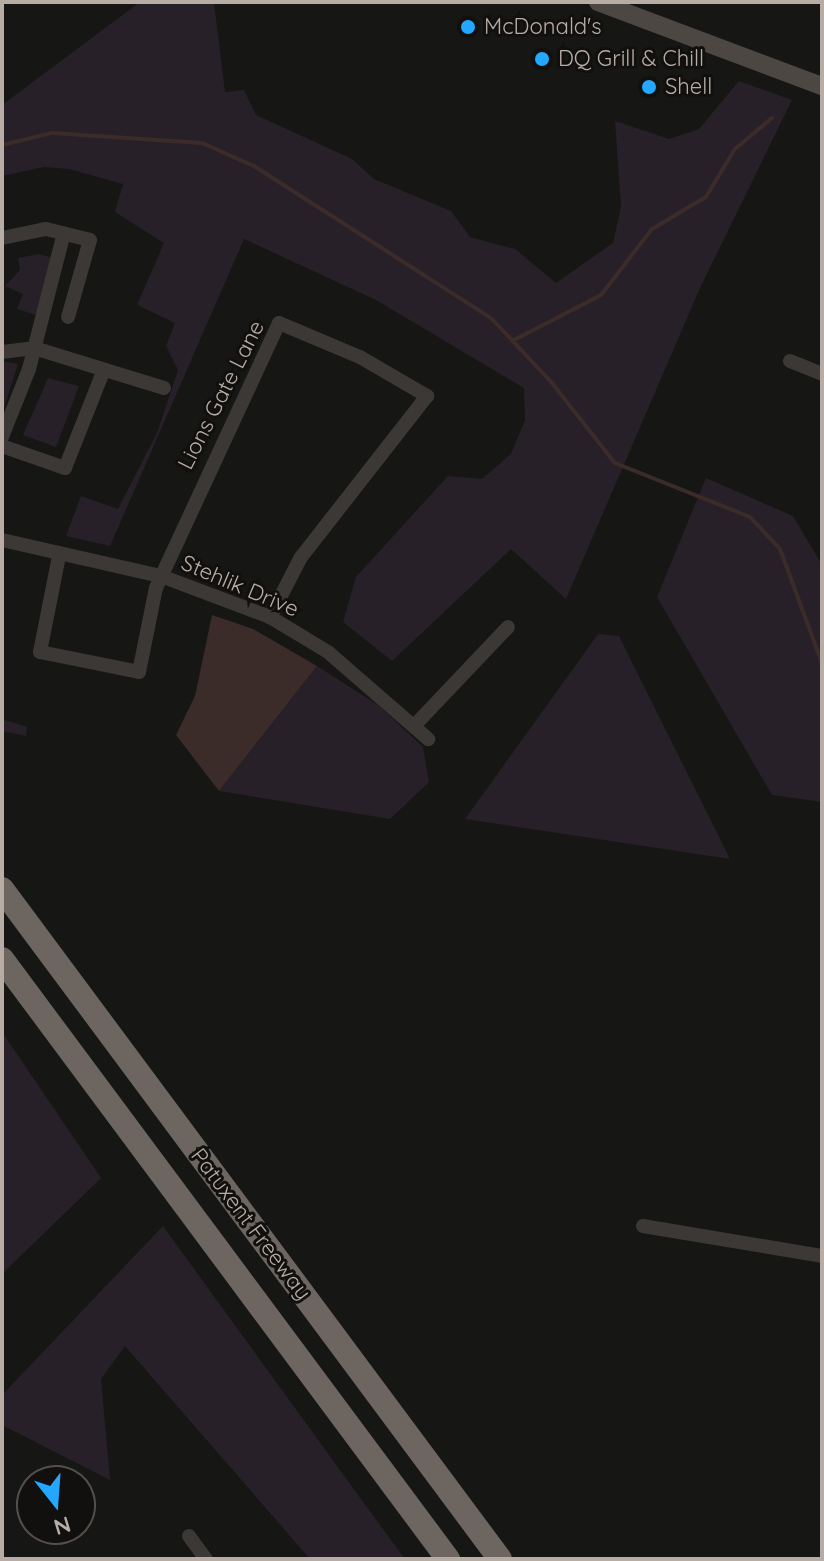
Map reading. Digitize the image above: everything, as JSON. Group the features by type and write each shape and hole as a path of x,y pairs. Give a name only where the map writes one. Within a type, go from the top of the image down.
{"highway":[{"name":"Patuxent Freeway","path":"2,889 500,1559"},
{"name":"Patuxent Freeway","path":"2,959 448,1559"}],"main road":[{"path":"598,2 822,86"}],"street":[{"path":"2,238 46,229 90,240 68,317"},
{"path":"2,437 34,348 64,233"},
{"name":"Lions Gate Lane","path":"161,576 279,323 360,357 427,396 301,557 270,617"},
{"path":"2,352 34,348 103,372 164,388"},
{"path":"790,361 822,374"},
{"path":"2,446 65,468 103,372"},
{"name":"Stehlik Drive","path":"2,540 59,556 161,576 270,617 328,652 428,739"},
{"path":"59,556 40,652 139,672 161,576"},
{"path":"415,725 508,627"},
{"path":"643,1226 822,1256"},
{"path":"189,1536 206,1559"}],"shaded area":[{"path":"140,2 214,2 225,92 244,90 256,115 352,159 374,179 451,211 470,237 515,249 556,283 613,243 621,206 615,121 669,139 699,129 739,81 792,100 700,288 566,599 511,549 392,661 343,622 356,577 448,476 482,479 511,454 525,420 524,388 376,300 244,239 110,546 66,536 81,496 118,509 157,433 178,370 166,346 175,323 137,305 164,243 115,212 123,184 69,169 44,167 2,176 2,105"},
{"path":"39,254 53,258 36,315 17,309 23,294 5,286 20,270 18,258"},
{"path":"2,361 18,364 2,414"},
{"path":"48,378 79,386 56,447 23,435"},
{"path":"706,478 793,516 822,565 822,802 772,795 657,597"},
{"path":"212,615 253,629 317,666 219,791 176,735 195,696"},
{"path":"598,634 619,636 730,859 465,819"},
{"path":"317,666 378,705 423,747 429,782 390,819 219,791"},
{"path":"2,719 27,727 26,736 2,731"},
{"path":"2,1032 101,1178 2,1274"},
{"path":"163,1226 405,1559 310,1559 125,1346 101,1379 110,1480 96,1473 96,1465 81,1465 2,1425 2,1395"}],"waterway":[{"path":"512,341 601,295 652,229 706,197 735,149 772,118"},
{"path":"2,145 52,133 202,143 254,166 492,319 552,383 615,463 750,517 780,549 822,663"}],"place":[{"name":"McDonald's","path":"468,27"},
{"name":"DQ Grill & Chill","path":"542,59"},
{"name":"Shell","path":"649,87"}]}
